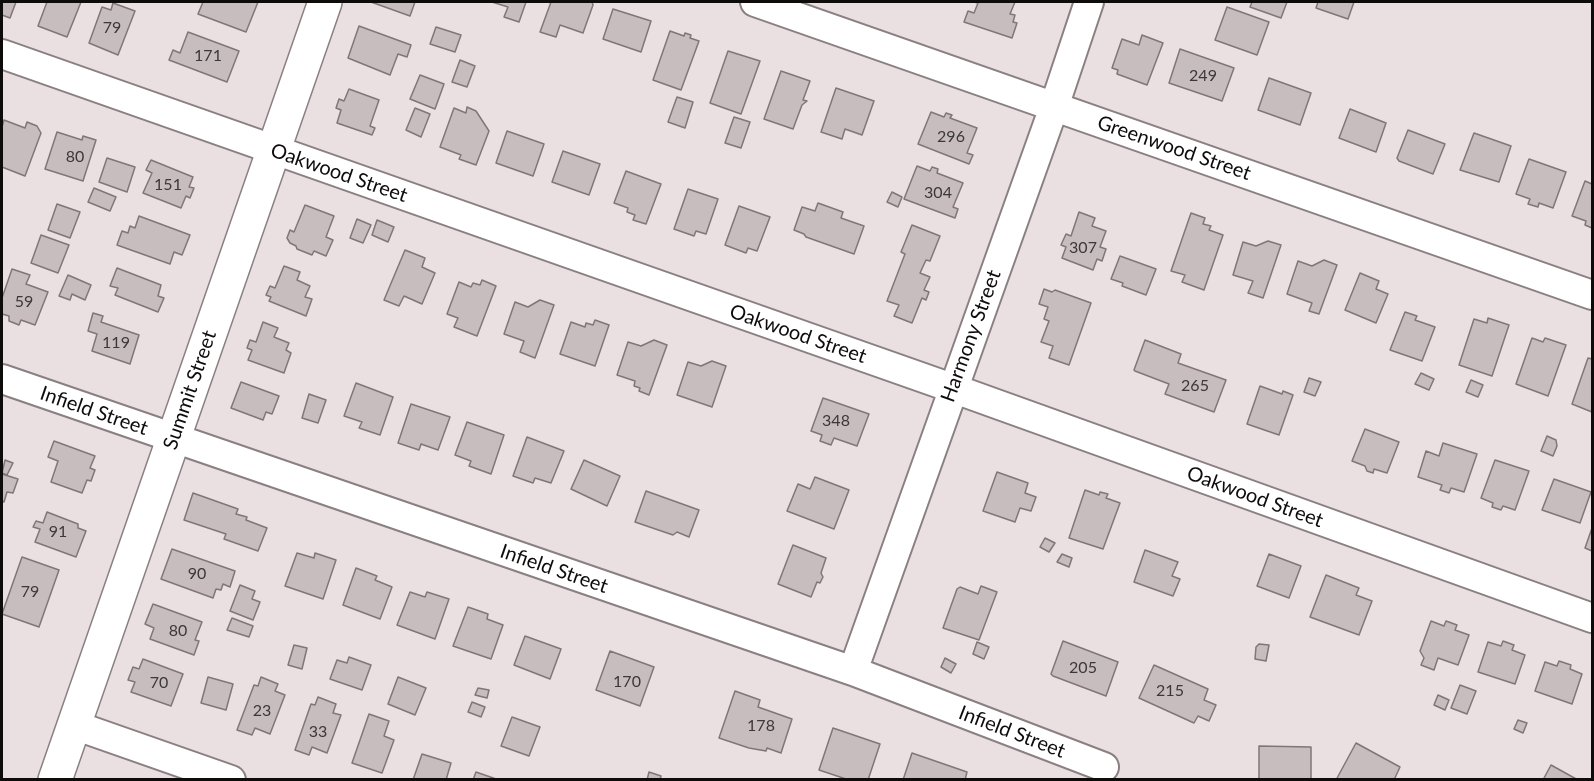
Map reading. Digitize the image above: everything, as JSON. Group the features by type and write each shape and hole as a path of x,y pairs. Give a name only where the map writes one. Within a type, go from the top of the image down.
{"main road":[{"name":"Summit Street","path":"55,780 325,2"}],"street":[{"name":"Greenwood Street","path":"755,2 1593,295"},
{"name":"Harmony Street","path":"853,670 1054,107 1089,2"},
{"name":"Oakwood Street","path":"2,54 952,388 1593,618"},
{"name":"Infield Street","path":"2,379 853,670 1104,767"},
{"path":"74,724 231,780"}],"building":[{"path":"2,2 16,2 10,18 2,15"},
{"path":"47,2 81,2 67,37 38,26"},
{"path":"203,2 258,2 246,32 198,14"},
{"path":"371,2 415,2 410,16"},
{"path":"492,2 526,2 519,22 504,17 508,7"},
{"path":"551,2 592,2 583,33 560,25 556,37 540,32"},
{"path":"974,2 1015,2 1010,14 1015,15 1013,22 1017,23 1012,38 964,22 968,11 974,13 978,3"},
{"path":"1252,2 1287,2 1281,18 1250,7"},
{"path":"1318,2 1354,2 1348,19 1316,8"},
{"path":"113,3 135,11 118,55 89,43 102,7 111,10"},
{"path":"1227,7 1269,22 1257,55 1215,40"},
{"path":"613,9 651,21 641,52 603,39"},
{"path":"359,26 411,45 407,57 398,54 390,75 348,58"},
{"path":"436,27 461,35 455,52 430,44"},
{"path":"670,31 684,36 685,33 691,35 690,38 699,41 681,90 653,80"},
{"path":"188,32 239,51 227,82 169,60 173,50 180,53"},
{"path":"1142,35 1163,43 1147,85 1117,74 1118,70 1112,68 1122,39 1139,45"},
{"path":"1180,49 1234,68 1222,101 1169,83"},
{"path":"728,51 760,61 741,114 710,103"},
{"path":"460,60 475,66 467,87 452,82"},
{"path":"781,71 810,81 803,100 807,101 802,105 793,129 764,119"},
{"path":"420,75 444,84 435,109 410,99"},
{"path":"1269,78 1311,93 1300,125 1258,110"},
{"path":"836,88 874,101 862,135 845,129 842,139 821,132"},
{"path":"349,89 379,100 370,126 375,128 372,135 337,123 341,110 336,108 339,99 344,101"},
{"path":"677,97 693,102 685,128 668,122"},
{"path":"467,107 476,111 489,131 476,165 459,159 461,155 440,147 454,108 466,113"},
{"path":"415,108 430,114 421,137 406,130"},
{"path":"1350,109 1386,123 1376,152 1339,138"},
{"path":"931,112 944,117 946,113 952,115 950,118 977,128 967,153 973,155 969,164 918,144"},
{"path":"734,117 750,122 741,148 725,143"},
{"path":"4,120 25,128 27,122 37,126 41,133 25,176 2,167"},
{"path":"1408,130 1445,144 1433,174 1399,161 1397,158"},
{"path":"507,131 544,144 533,176 496,163"},
{"path":"57,132 82,140 83,136 96,140 83,181 45,169"},
{"path":"1474,133 1511,146 1499,182 1460,170"},
{"path":"563,151 600,164 589,195 552,182"},
{"path":"107,158 135,167 127,192 99,182"},
{"path":"1529,159 1566,172 1553,208 1539,203 1538,207 1528,204 1530,199 1516,194"},
{"path":"151,160 193,177 189,187 194,188 190,198 186,196 181,208 143,193 152,173 146,170"},
{"path":"917,166 930,171 932,167 938,169 937,173 963,183 953,207 958,209 955,218 904,199"},
{"path":"626,171 661,184 646,224 633,220 635,215 627,212 628,208 614,203"},
{"path":"1585,181 1592,184 1592,228 1585,225 1586,221 1572,216"},
{"path":"94,188 116,197 110,211 88,202"},
{"path":"688,189 718,199 706,234 696,231 694,236 674,229"},
{"path":"892,192 902,197 898,207 887,202"},
{"path":"818,203 843,212 841,218 864,226 854,254 806,237 794,230 802,207 815,211"},
{"path":"57,204 80,212 70,238 48,230"},
{"path":"305,205 334,216 326,237 333,240 326,256 314,251 312,255 297,249 287,238 290,230 294,232"},
{"path":"739,206 770,217 757,251 748,248 746,253 725,245"},
{"path":"1079,212 1095,218 1092,226 1106,231 1100,247 1106,249 1102,261 1097,259 1093,270 1062,258 1066,247 1061,245 1066,234 1071,236"},
{"path":"1191,213 1205,218 1203,224 1211,226 1209,230 1223,235 1204,290 1182,282 1185,275 1171,271"},
{"path":"139,216 190,235 182,255 174,252 170,264 117,245 122,231 128,233 130,226 135,228"},
{"path":"357,219 371,225 363,243 350,238"},
{"path":"377,220 394,227 388,242 372,235"},
{"path":"912,225 940,236 930,261 926,260 920,273 930,277 924,290 929,292 926,300 922,298 912,323 894,316 899,305 887,301 905,254 901,252"},
{"path":"41,235 69,245 58,273 31,263"},
{"path":"1268,241 1281,245 1263,298 1248,293 1253,281 1233,275 1243,242 1256,246"},
{"path":"405,250 425,258 422,267 435,273 422,304 404,296 399,306 384,300"},
{"path":"1120,256 1156,269 1146,295 1111,279"},
{"path":"1324,260 1337,265 1319,314 1309,311 1312,303 1287,294 1298,261 1312,266"},
{"path":"284,266 300,272 297,280 310,286 305,297 312,299 306,316 269,301 271,297 266,295 270,286 275,288"},
{"path":"117,268 161,285 158,296 164,298 158,312 115,295 118,288 110,286"},
{"path":"12,269 30,275 26,284 48,292 35,325 21,320 19,325 9,321 9,316 2,314 2,298"},
{"path":"1360,273 1379,281 1376,289 1388,294 1376,323 1345,310"},
{"path":"68,275 91,285 85,300 72,294 70,300 59,296"},
{"path":"482,280 496,286 477,336 454,327 458,318 447,314 459,282 471,287 473,283 480,285"},
{"path":"1044,289 1052,292 1055,290 1091,303 1069,365 1049,358 1053,346 1041,342 1049,321 1044,319 1048,307 1039,304"},
{"path":"540,300 554,305 535,358 520,352 524,341 504,334 515,302 528,307"},
{"path":"1405,312 1417,316 1415,320 1435,327 1422,361 1390,350"},
{"path":"93,313 103,316 101,322 139,335 130,364 92,351 97,334 88,331"},
{"path":"1488,318 1509,325 1492,376 1459,365 1474,319 1487,323"},
{"path":"595,320 609,325 595,366 560,354 571,322 585,327 586,323 593,325"},
{"path":"263,322 278,328 274,337 289,343 286,350 291,353 284,373 248,360 252,350 247,348 250,340 256,342"},
{"path":"1532,338 1543,342 1545,338 1566,345 1548,396 1516,384"},
{"path":"654,340 667,345 649,395 634,386 635,381 617,375 628,342 641,346"},
{"path":"1145,340 1181,354 1178,363 1226,380 1214,412 1165,394 1169,384 1134,370"},
{"path":"1588,358 1592,359 1592,412 1572,404"},
{"path":"712,361 726,366 712,407 677,395 688,362 701,366"},
{"path":"1421,373 1434,379 1429,390 1415,384"},
{"path":"1309,378 1321,382 1315,396 1304,392"},
{"path":"1471,380 1483,385 1478,397 1466,392"},
{"path":"241,382 279,396 272,414 266,412 263,420 231,408"},
{"path":"356,383 393,397 380,435 359,428 362,422 344,416"},
{"path":"1260,386 1282,394 1283,391 1293,395 1279,435 1247,424"},
{"path":"309,394 326,400 318,423 302,418"},
{"path":"823,398 869,414 857,446 834,438 831,445 820,441 822,435 811,431"},
{"path":"411,404 450,417 438,450 421,444 419,450 398,443"},
{"path":"467,422 504,435 491,474 469,466 471,461 455,455"},
{"path":"1365,429 1399,442 1387,473 1374,469 1373,473 1367,471 1365,466 1352,461"},
{"path":"1547,436 1556,440 1557,446 1553,456 1541,451"},
{"path":"527,437 564,451 551,483 535,478 533,483 513,476"},
{"path":"54,441 95,456 90,468 95,470 91,481 87,480 82,493 51,482 58,461 48,457"},
{"path":"1443,443 1477,454 1464,492 1451,488 1449,493 1440,490 1442,485 1418,477 1426,451 1439,456"},
{"path":"5,460 13,463 7,475 2,473"},
{"path":"584,460 620,476 607,506 571,489"},
{"path":"1495,460 1529,471 1515,510 1503,506 1501,510 1492,507 1493,503 1481,498"},
{"path":"997,472 1028,483 1025,493 1036,497 1031,511 1020,508 1015,522 983,511"},
{"path":"2,474 18,479 13,493 7,492 4,502 2,501"},
{"path":"815,477 849,490 834,529 787,511 798,484 810,489"},
{"path":"1554,479 1591,492 1580,523 1542,510"},
{"path":"1085,490 1099,495 1100,492 1108,494 1106,498 1120,503 1103,549 1069,538"},
{"path":"646,491 699,510 689,537 677,532 673,535 635,522"},
{"path":"193,493 238,509 236,514 267,528 258,551 224,539 226,534 184,520"},
{"path":"47,512 78,524 78,528 86,531 76,557 35,542 40,529 33,527 36,521 43,523"},
{"path":"1592,528 1592,551 1585,548"},
{"path":"1045,538 1055,543 1049,552 1040,547"},
{"path":"793,545 826,558 821,573 823,577 820,583 817,582 811,597 778,584"},
{"path":"172,549 235,571 230,587 223,584 221,590 216,589 213,598 161,579"},
{"path":"1145,550 1178,562 1172,576 1180,579 1173,596 1134,582"},
{"path":"297,553 314,558 315,553 336,560 323,599 285,586"},
{"path":"1062,554 1072,558 1069,567 1057,562"},
{"path":"1269,554 1301,566 1289,598 1257,586"},
{"path":"22,557 59,570 39,627 2,614"},
{"path":"356,568 377,576 375,580 392,587 380,619 343,605"},
{"path":"1326,575 1359,588 1356,595 1372,601 1359,635 1310,617"},
{"path":"240,585 255,591 252,599 260,602 253,620 230,611"},
{"path":"981,586 997,592 979,640 943,628 957,589 960,587 978,594"},
{"path":"410,592 425,597 427,592 449,599 435,639 397,625"},
{"path":"153,604 202,622 195,640 199,641 194,655 150,639 154,628 145,624"},
{"path":"468,607 488,614 487,619 503,625 491,659 453,646"},
{"path":"232,618 253,626 249,637 227,630"},
{"path":"1431,621 1444,626 1446,621 1457,625 1455,630 1469,635 1458,665 1438,658 1434,670 1421,665 1424,658 1420,651"},
{"path":"525,636 561,649 550,679 514,665"},
{"path":"1063,641 1118,662 1106,696 1051,674"},
{"path":"1503,641 1514,645 1512,650 1525,655 1515,684 1478,672 1488,642 1501,646"},
{"path":"977,642 989,647 984,659 973,654"},
{"path":"1259,644 1269,645 1266,661 1255,659 1256,647"},
{"path":"294,645 307,648 302,669 288,665"},
{"path":"610,651 654,667 640,706 596,690"},
{"path":"349,657 371,665 362,690 330,679 337,660 347,663"},
{"path":"945,658 956,664 951,673 941,667"},
{"path":"143,659 183,674 171,706 131,692 135,682 128,680 133,667 139,669"},
{"path":"1559,661 1571,665 1570,669 1582,674 1572,704 1535,691 1545,662 1557,666"},
{"path":"1154,665 1208,689 1204,700 1216,705 1209,721 1198,716 1194,723 1139,698"},
{"path":"208,677 233,684 226,710 201,703"},
{"path":"261,677 278,684 275,691 285,695 270,734 255,728 252,735 237,730 254,685 258,686"},
{"path":"398,677 426,688 415,715 388,704"},
{"path":"1460,685 1476,691 1467,714 1451,708"},
{"path":"478,688 489,690 487,698 475,695"},
{"path":"735,691 760,700 758,707 792,719 781,753 767,748 766,751 749,748 719,738"},
{"path":"1438,695 1449,700 1445,710 1434,705"},
{"path":"318,697 336,704 333,713 341,715 327,753 312,747 309,755 295,750 311,704 315,705"},
{"path":"472,702 485,707 481,717 468,712"},
{"path":"369,714 389,721 384,736 394,740 382,773 352,763"},
{"path":"512,717 540,727 529,756 501,746"},
{"path":"1518,720 1527,723 1523,733 1514,729"},
{"path":"833,728 880,744 868,780 849,780 819,770"},
{"path":"1356,743 1400,767 1394,780 1336,780"},
{"path":"1259,746 1311,747 1311,780 1259,780"},
{"path":"912,753 967,772 965,780 903,780"},
{"path":"422,754 451,763 446,780 413,780"},
{"path":"1551,765 1578,780 1543,780"},
{"path":"476,772 499,780 473,780"},
{"path":"649,772 661,776 660,780 647,780"}]}
